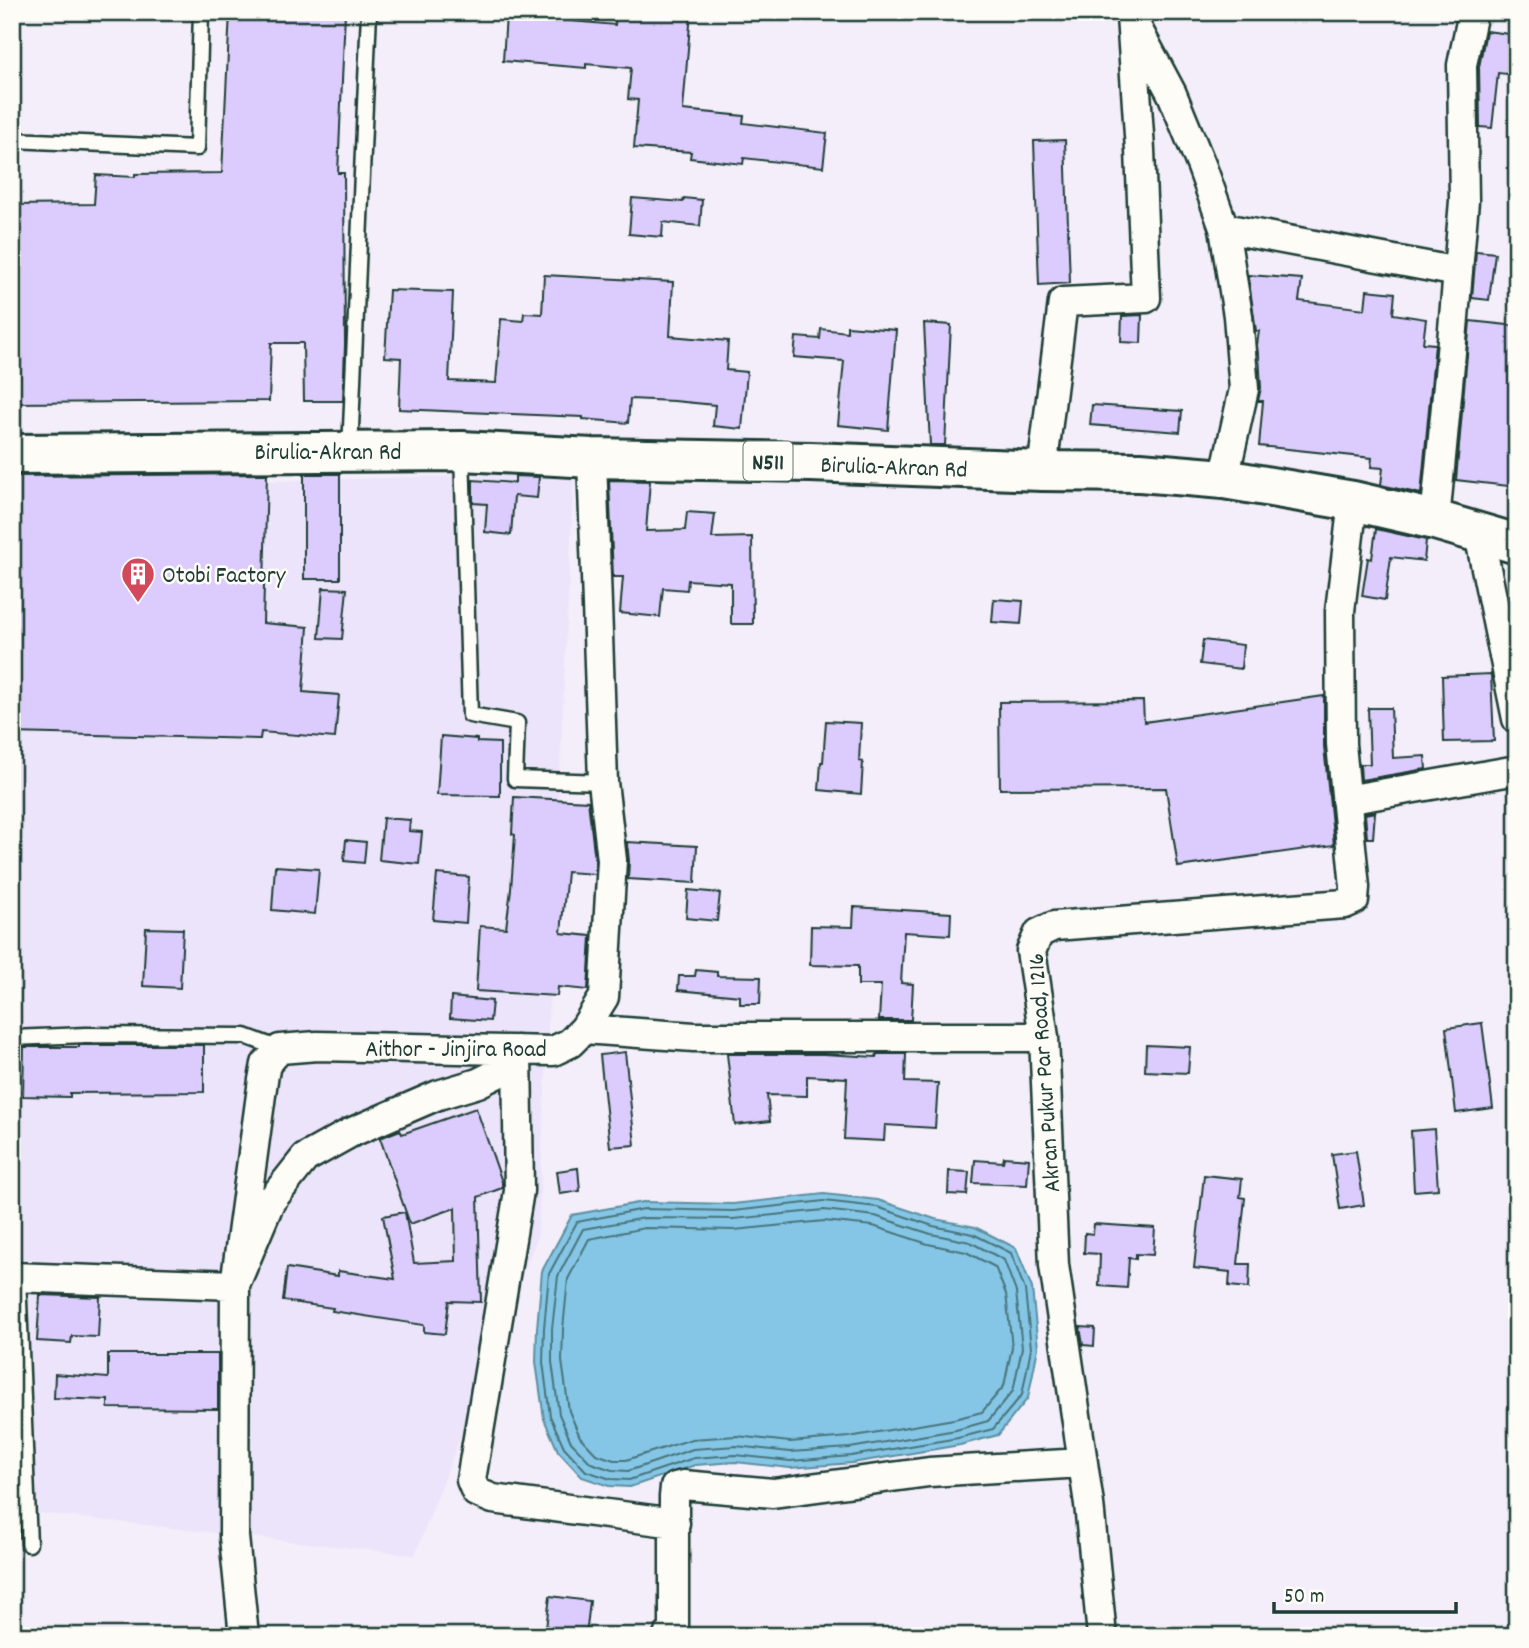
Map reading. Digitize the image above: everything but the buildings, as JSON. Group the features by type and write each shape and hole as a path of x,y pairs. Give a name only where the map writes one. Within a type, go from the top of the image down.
{"highway":[{"name":"Birulia-Akran Rd","path":"12,453 462,451 592,458 1140,472 1224,479 1353,501 1435,520 1517,544"}],"street":[{"path":"1435,520 1464,201 1462,65 1473,12"},
{"path":"1131,14 1172,94 1224,228 1238,316 1244,389 1224,479"},
{"path":"1042,471 1063,302 1146,298 1131,14"},
{"path":"1224,228 1458,272"},
{"name":"Aithor - Jinjira Road","path":"279,1049 317,1046 553,1051 584,1030 604,997 612,860 603,782 592,458"},
{"name":"Akran Pukur Par Road, 1216","path":"1102,1636 1089,1504 1054,1265 1044,1037 1031,951 1039,933 1054,926 1345,904 1354,900 1341,744 1340,611 1353,501"},
{"path":"1479,534 1517,719"},
{"path":"1346,800 1517,770"},
{"path":"584,1030 694,1037 1044,1037"},
{"path":"244,1636 234,1537 235,1285 263,1080 266,1064 279,1049"},
{"path":"235,1285 270,1202 305,1158 349,1133 438,1095 478,1083 496,1074 517,1050"},
{"path":"517,1050 519,1191 471,1480 476,1492 493,1499 675,1523"},
{"path":"15,1277 235,1285"},
{"path":"668,1636 674,1631 676,1487 683,1485 773,1493 929,1472 1083,1463"}],"lane":[{"path":"12,140 197,148 201,12"},
{"path":"350,451 369,12"},
{"path":"462,451 470,715 517,723 515,779 603,782"},
{"path":"12,1038 86,1035 245,1036 279,1049"},
{"path":"15,1277 29,1544"}],"shaded area":[{"path":"574,473 538,1235 415,1555 12,1510 12,488"}],"water":[{"path":"824,1194 878,1200 935,1219 975,1227 1016,1248 1032,1288 1038,1348 1028,1398 998,1435 960,1445 852,1463 790,1468 735,1462 695,1465 630,1487 609,1486 582,1477 558,1451 544,1419 536,1362 542,1271 572,1215 643,1202 733,1204"}],"place":[{"name":"Otobi Factory","path":"138,604"}]}
